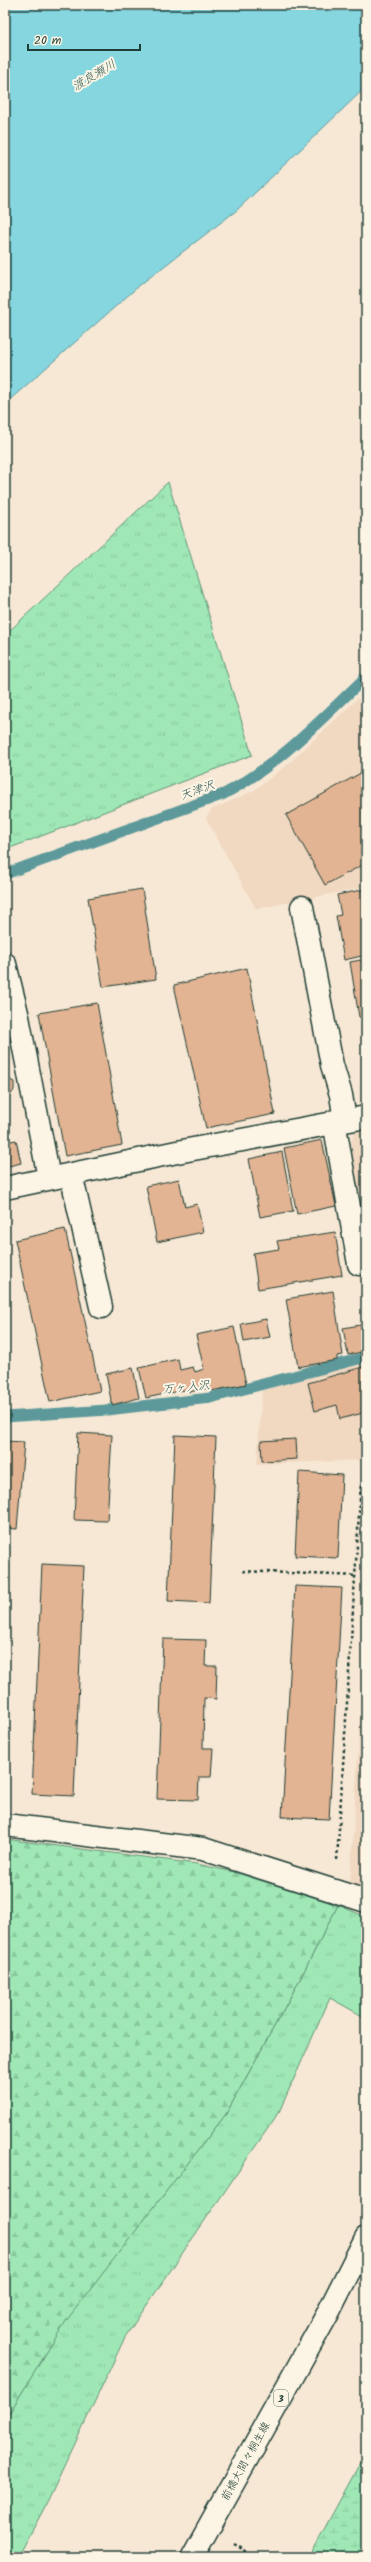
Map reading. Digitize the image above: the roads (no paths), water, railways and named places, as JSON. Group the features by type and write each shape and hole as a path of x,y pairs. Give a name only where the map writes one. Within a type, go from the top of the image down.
{"street":[{"path":"302,907 332,1065 341,1094 339,1121 359,1264"},
{"path":"5,964 18,1017 49,1178"},
{"path":"5,1188 49,1178 366,1117"},
{"path":"72,1174 101,1307"},
{"path":"5,1825 203,1849 366,1901"},
{"name":"前橋大間々桐生線","path":"192,2557 327,2315 366,2238"}],"water":[{"name":"渡良瀬川","path":"5,5 366,5 366,87 237,210 141,284 5,404"}],"waterway":[{"name":"天津沢","path":"5,874 224,794 244,782 281,755 316,725 366,677"},
{"name":"万ヶ入沢","path":"5,1417 107,1410 210,1398 366,1357"}]}
